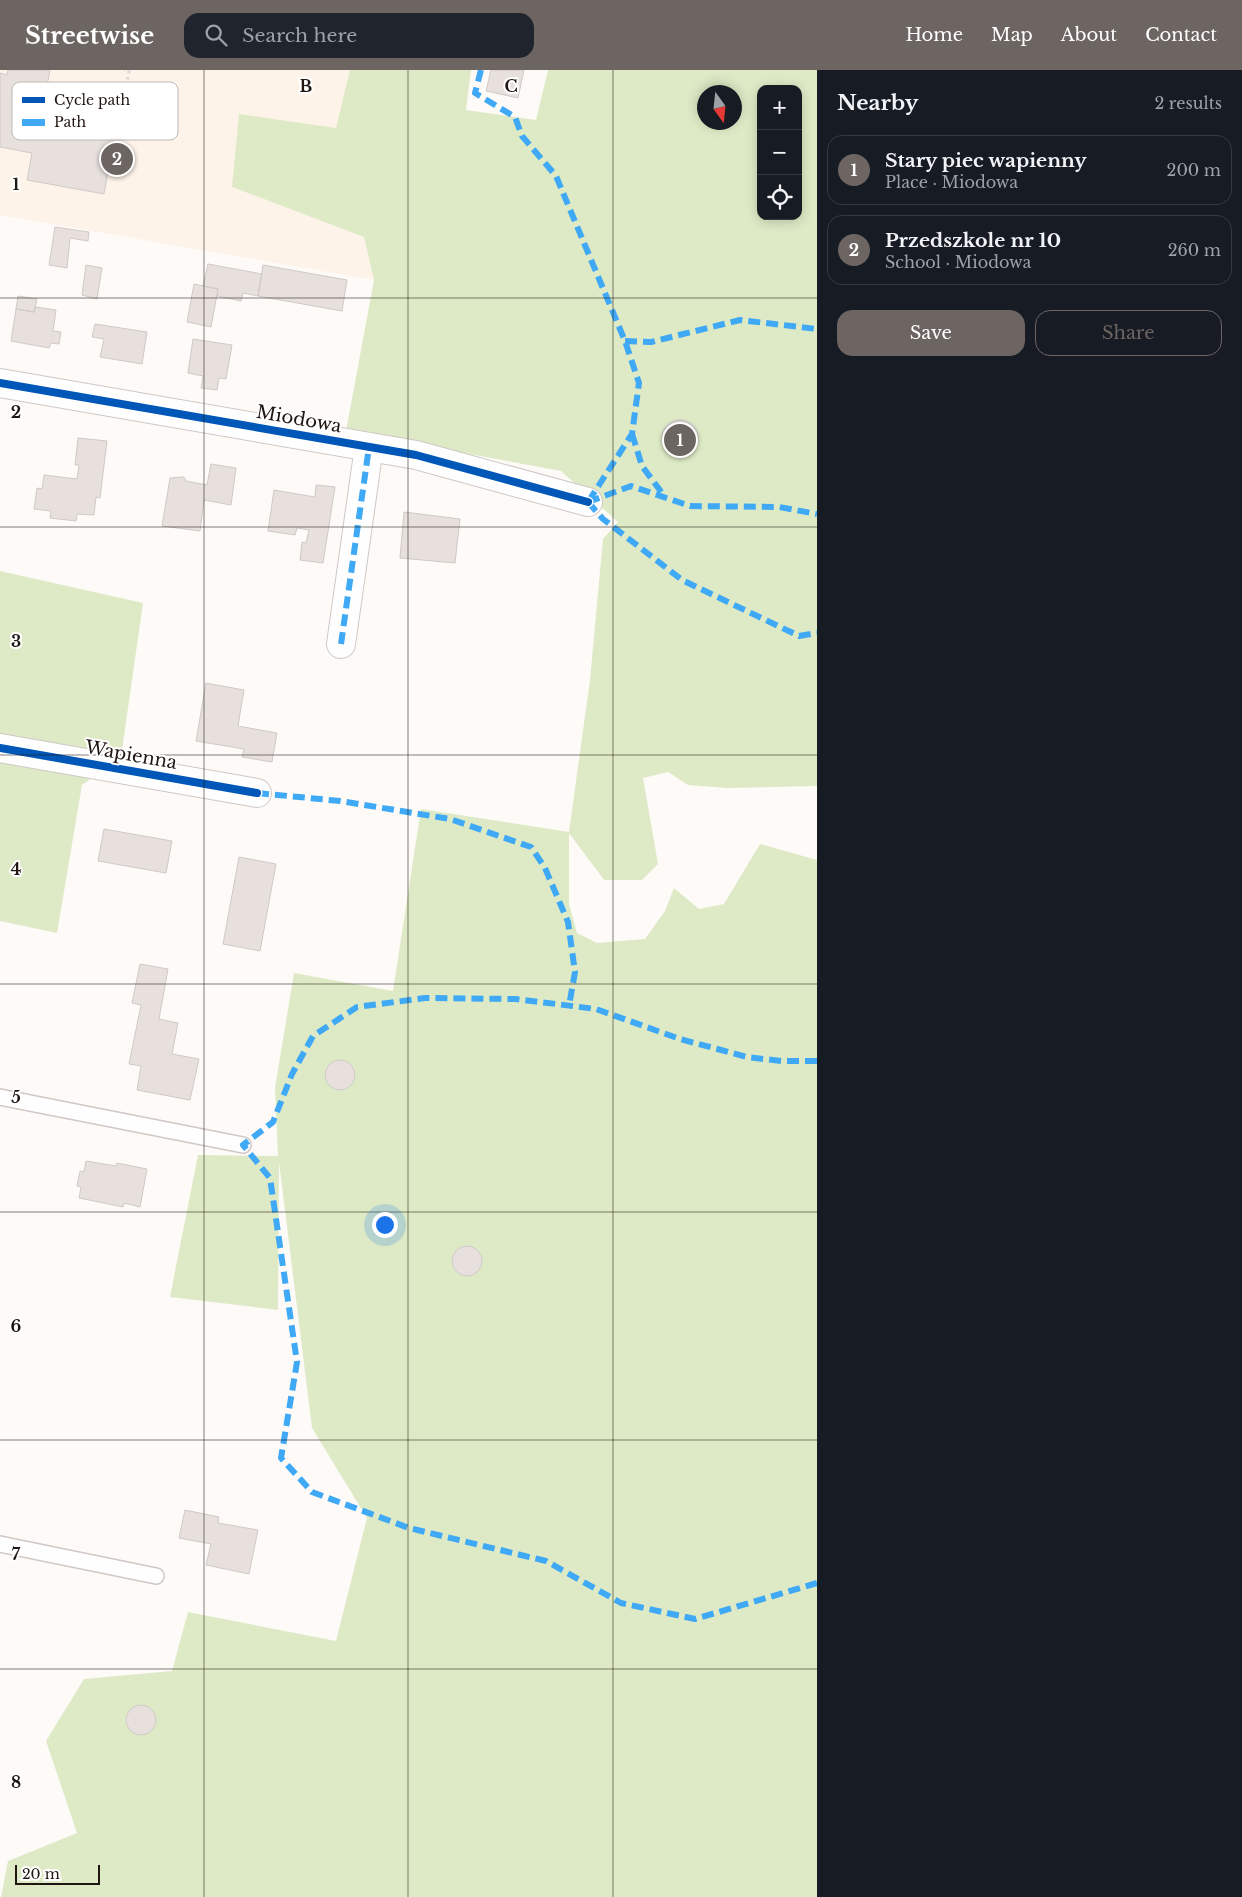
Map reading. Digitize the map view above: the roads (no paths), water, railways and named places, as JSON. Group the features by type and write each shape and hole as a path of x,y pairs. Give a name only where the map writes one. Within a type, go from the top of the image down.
{"street":[{"name":"Miodowa","path":"0,383 416,455 588,502"},
{"path":"341,644 369,447"},
{"name":"Wapienna","path":"0,748 257,792"}],"lane":[{"path":"0,1097 243,1145"},
{"path":"0,1544 156,1576"}],"place":[{"name":"Przedszkole nr 10","path":"117,159"},
{"name":"Stary piec wapienny","path":"680,440"}]}
